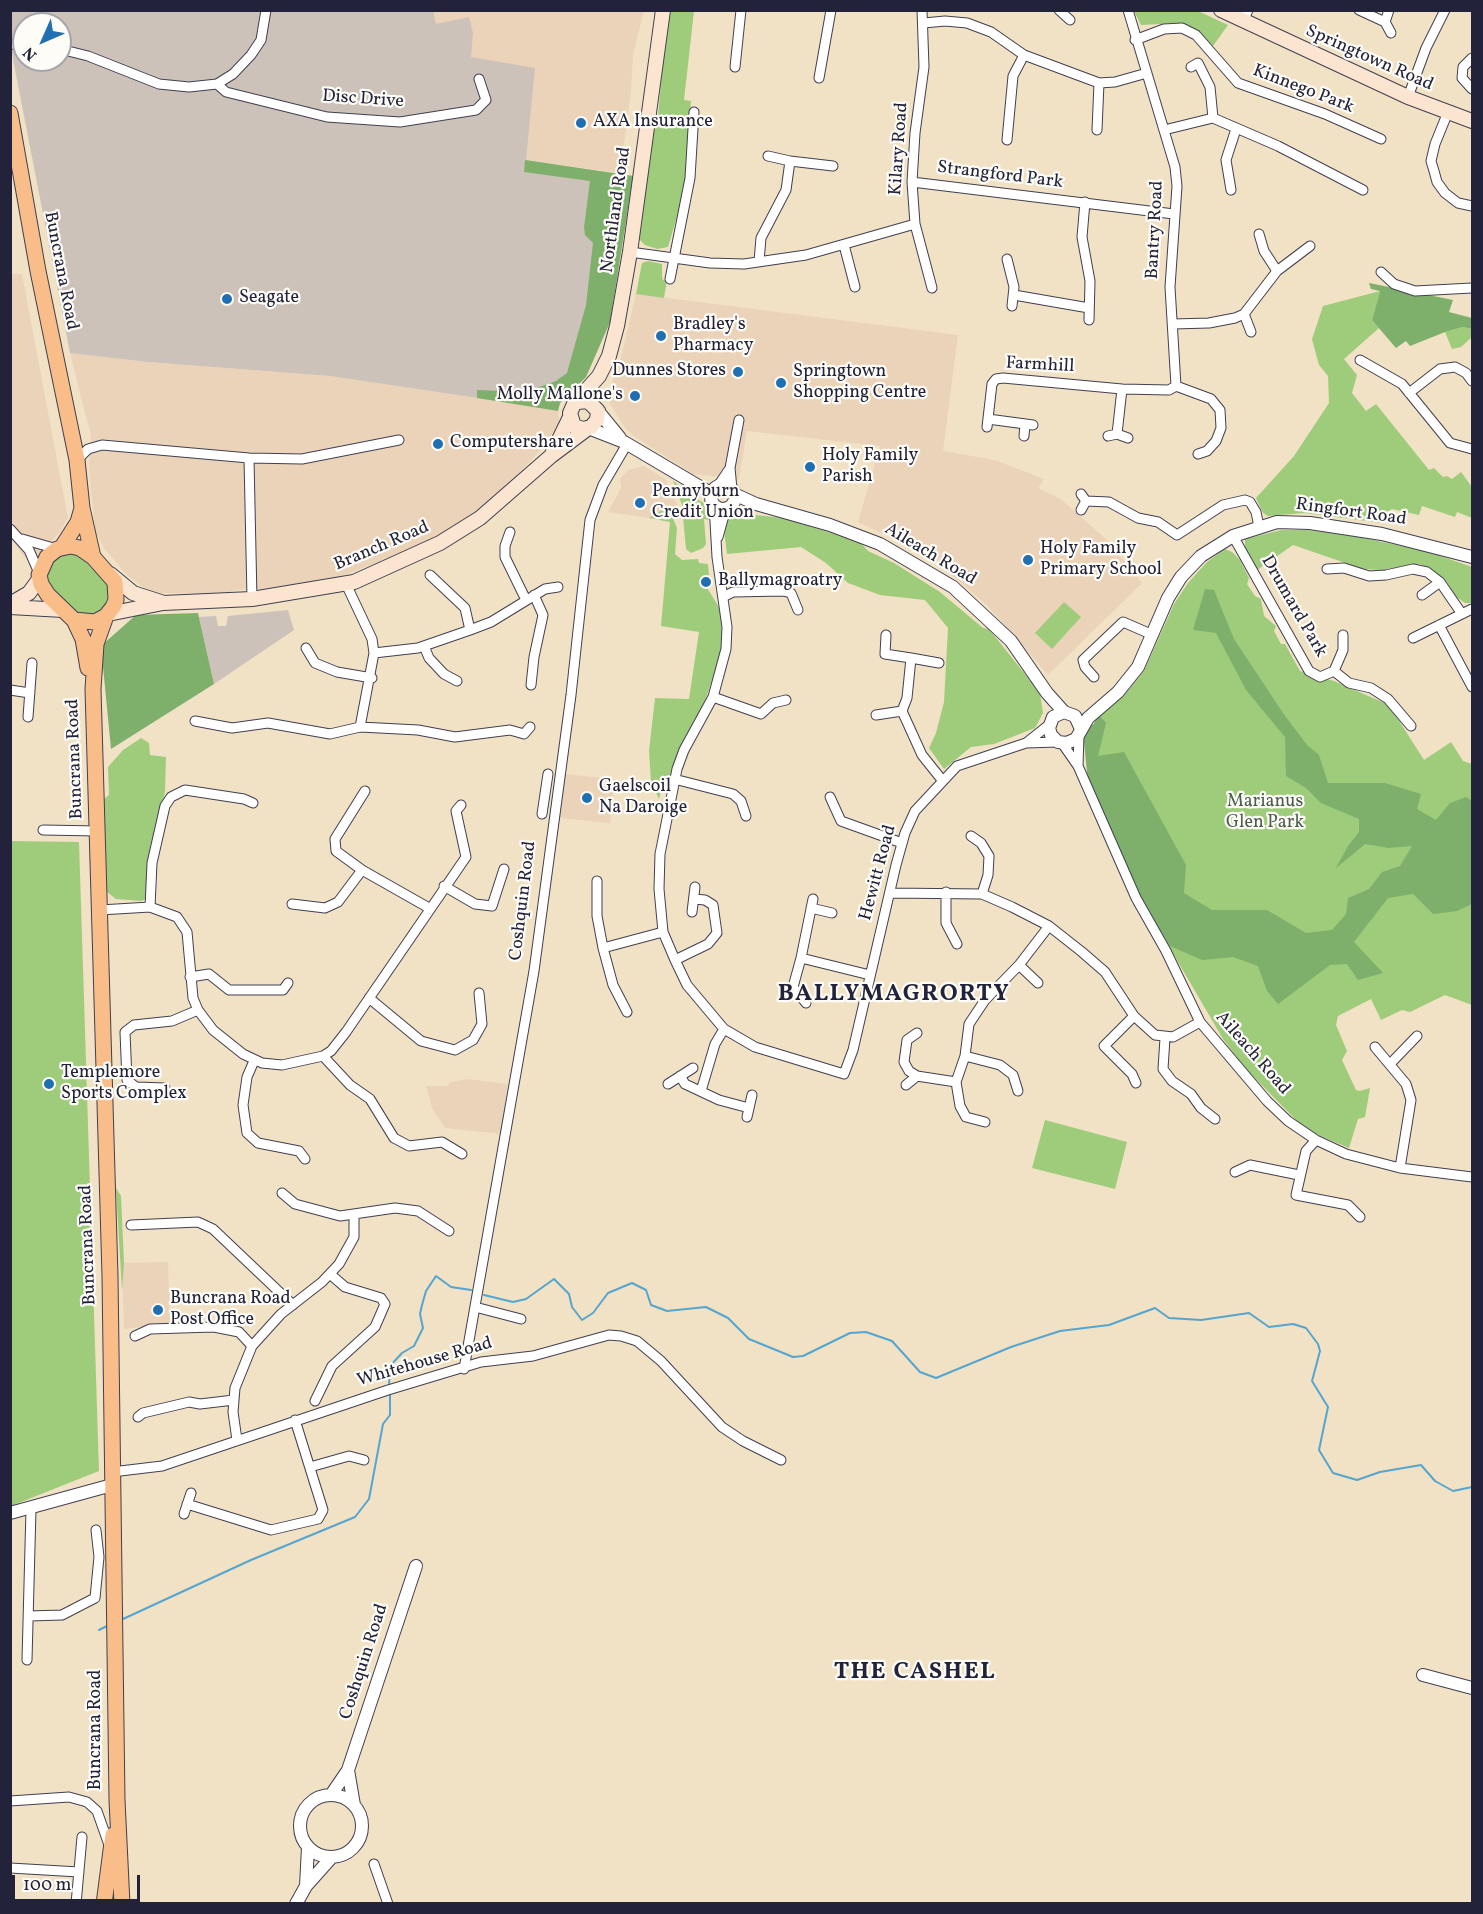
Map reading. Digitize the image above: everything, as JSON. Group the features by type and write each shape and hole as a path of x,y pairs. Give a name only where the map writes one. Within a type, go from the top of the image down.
{"highway":[{"name":"Buncrana Road","path":"10,113 14,157 77,460 82,508 93,557"},
{"name":"Buncrana Road","path":"60,548 78,522 82,508"},
{"path":"60,548 80,548 110,573 116,591 116,600 107,615 95,622 69,615 48,595 39,576 47,557 60,548"},
{"name":"Buncrana Road","path":"69,615 82,639 93,688"},
{"name":"Buncrana Road","path":"107,615 96,644 93,688 110,1285 117,1800 122,1904"},
{"name":"Buncrana Road","path":"104,1904 117,1800"}],"main road":[{"name":"Northland Road","path":"578,402 600,376 609,356 617,326 630,252 663,10"},
{"name":"Springtown Road","path":"1221,10 1245,16 1408,97 1473,121"},
{"name":"Northland Road","path":"596,409 600,376"},
{"path":"588,401 596,409 597,421 588,429 578,428 570,417 571,408 578,402 588,401"},
{"name":"Branch Road","path":"551,456 570,417"},
{"name":"Branch Road","path":"107,615 163,603 252,599 346,584 372,575 440,543 480,518 551,456 588,429"},
{"name":"Branch Road","path":"110,573 133,593 163,603"},
{"path":"10,606 30,593 39,576"},
{"path":"10,606 69,615"}],"street":[{"path":"72,51 159,84 189,87 217,84 233,74 251,55 261,40 266,10"},
{"path":"735,67 741,10"},
{"path":"819,78 831,10"},
{"name":"Kilary Road","path":"922,10 924,67 915,133 912,182 915,224 932,288"},
{"path":"1059,10 1070,20"},
{"name":"Bantry Road","path":"1128,10 1135,40 1175,167 1177,186 1170,287 1176,386"},
{"path":"1359,10 1385,22 1391,33"},
{"path":"1385,22 1389,10"},
{"path":"1408,97 1426,48 1445,10"},
{"path":"924,23 945,21 967,23 991,32 1024,55 1099,83 1115,82 1147,73"},
{"name":"Kinnego Park","path":"1135,40 1164,29 1182,28 1196,35 1238,83 1378,135"},
{"path":"1007,141 1013,76 1024,55"},
{"path":"1473,58 1463,67 1462,78 1473,89"},
{"path":"1191,67 1198,63 1210,87 1213,118"},
{"name":"Disc Drive","path":"217,84 226,93 327,117 400,122 476,110 486,100 480,79"},
{"path":"1097,130 1099,83"},
{"path":"670,279 690,178 694,112"},
{"path":"1448,112 1431,161 1437,182 1446,193 1458,203 1473,206"},
{"path":"1164,130 1213,118 1278,146 1363,190"},
{"path":"1231,190 1226,160 1236,129"},
{"path":"768,156 832,166"},
{"path":"759,261 761,238 786,190 790,160"},
{"name":"Strangford Park","path":"912,182 1174,214"},
{"name":"Strangford Park","path":"1085,202 1082,237 1090,281 1089,320"},
{"path":"630,252 727,264 759,261 806,255 915,224"},
{"path":"1259,234 1264,251 1278,271"},
{"path":"844,245 857,280"},
{"path":"1173,324 1209,323 1244,314 1278,271 1310,246"},
{"path":"998,269 1008,263 1014,295 1012,306"},
{"path":"1381,272 1394,284 1415,291 1473,288"},
{"path":"1014,295 1089,308"},
{"path":"1244,314 1251,332"},
{"path":"1360,360 1402,384 1450,443 1473,448"},
{"path":"1409,393 1440,369 1455,367 1466,373 1473,381"},
{"name":"Farmhill","path":"1024,436 1029,424 987,423 993,384 996,379 1122,389 1169,390 1176,386 1211,399 1220,410 1221,428 1216,441 1205,455"},
{"path":"1122,389 1113,435 1128,438"},
{"path":"596,409 626,443"},
{"path":"701,1091 715,1044 724,1029 687,985 663,932 659,890 660,854 674,779 684,750 713,697 726,649 717,542 739,420"},
{"path":"588,429 626,443 724,497"},
{"path":"77,460 88,449 102,445 249,458 302,459 399,440"},
{"name":"Coshquin Road","path":"464,1369 534,971 591,513 626,443"},
{"path":"249,458 252,599"},
{"name":"Aileach Road","path":"724,497 830,525 880,544 953,586 1011,641 1047,693 1068,712"},
{"path":"1083,502 1109,502 1138,518 1158,522 1177,535 1223,505 1245,500 1250,502 1256,512 1259,527"},
{"name":"Ringfort Road","path":"1080,732 1098,708 1118,692 1138,667 1165,604 1181,577 1201,556 1233,536 1259,527 1295,521 1358,529 1440,547 1473,557"},
{"path":"10,529 22,539 36,561 39,576"},
{"path":"510,532 505,546 505,557 543,615 531,685"},
{"name":"Drumard Park","path":"1233,536 1309,671 1320,676 1334,671 1343,650 1343,635"},
{"path":"22,539 60,548"},
{"path":"1327,569 1344,568 1369,576 1386,576 1413,569 1427,572 1440,582 1462,614"},
{"path":"430,575 465,608 470,630"},
{"path":"1422,595 1440,582"},
{"path":"346,584 372,639 374,653 372,678 360,727"},
{"path":"374,653 424,646 470,630 491,622 545,589 558,587"},
{"path":"723,597 733,592 783,591 790,593 798,610"},
{"path":"1413,638 1473,609"},
{"path":"1094,677 1085,667 1083,660 1123,622 1153,635"},
{"path":"1439,624 1473,687"},
{"path":"886,635 885,654 939,663"},
{"path":"424,646 429,658 444,674 458,681"},
{"path":"306,648 315,663 337,672 372,678"},
{"path":"911,658 907,698 902,711 922,755 942,780"},
{"path":"28,717 32,663"},
{"path":"1334,671 1349,683 1371,688 1388,699 1411,726"},
{"path":"10,690 30,693"},
{"name":"Aileach Road","path":"1047,693 1051,722"},
{"path":"713,697 761,714 773,703 786,700"},
{"path":"1068,712 1078,720 1080,732 1072,742 1060,742 1051,735 1051,722 1068,712 1098,708"},
{"path":"876,715 902,711"},
{"path":"195,721 232,728 268,723 330,734 360,727 418,730 455,737 510,730 524,734 530,727"},
{"name":"Hewitt Road","path":"1026,743 1051,722"},
{"name":"Aileach Road","path":"1078,766 1080,732"},
{"name":"Aileach Road","path":"1060,742 1078,766 1131,887 1166,951 1200,1022 1267,1101 1288,1121 1316,1140 1346,1154 1400,1168 1473,1177"},
{"name":"Hewitt Road","path":"724,1029 755,1047 844,1074 853,1050 902,843 915,812 957,766 1026,743 1060,742"},
{"path":"542,814 548,774"},
{"path":"674,779 733,794 741,801 746,816"},
{"path":"150,907 152,863 165,806 171,797 185,790 244,799 253,803"},
{"path":"545,790 557,791"},
{"path":"365,791 334,839 336,852 362,870 429,908"},
{"path":"830,797 842,821 902,843"},
{"path":"100,910 150,907 177,917 187,932 190,976 198,1010 223,1039 254,1060 282,1065 323,1056 346,1032 466,856 456,811 461,805"},
{"path":"43,830 98,831"},
{"path":"971,836 981,843 989,856 988,875 982,894"},
{"path":"444,886 475,904 492,906 504,869"},
{"path":"292,904 325,908 338,902 362,870"},
{"path":"597,881 597,916 603,948 613,985 627,1012"},
{"path":"692,912 695,887"},
{"path":"946,892 946,923 957,944"},
{"path":"890,893 982,894 1049,926 1105,972 1134,1016 1150,1031 1165,1038 1200,1022"},
{"path":"675,960 708,944 717,933 713,905 705,900 694,899"},
{"path":"806,1003 793,987 812,904 832,913"},
{"path":"985,1122 966,1117 960,1106 956,1082 965,1056 969,1024 985,1000 1019,965 1049,926"},
{"path":"603,948 663,932"},
{"path":"801,958 870,975"},
{"path":"1019,965 1038,983"},
{"path":"190,976 209,974 229,990 283,990 288,983"},
{"path":"369,998 421,1041 455,1050 473,1040 482,1024 479,993"},
{"path":"165,1088 136,1086 127,1080 125,1032 134,1025 172,1021 198,1010"},
{"path":"1134,1016 1104,1046 1132,1074 1136,1083"},
{"path":"917,1033 907,1040 904,1062 909,1071 918,1076 956,1082"},
{"path":"1390,1063 1417,1036"},
{"path":"1165,1038 1163,1069 1172,1081 1191,1094 1201,1108 1215,1119"},
{"path":"1375,1047 1406,1084 1411,1100 1400,1168"},
{"path":"323,1056 350,1085 370,1099 394,1138 409,1146 442,1142 462,1154"},
{"path":"965,1056 1000,1065 1012,1075 1018,1091"},
{"path":"254,1060 247,1077 243,1105 247,1133 258,1143 299,1151 305,1159"},
{"path":"669,1084 693,1068"},
{"path":"680,1076 685,1084 748,1112 752,1095"},
{"path":"906,1085 918,1076"},
{"path":"1316,1140 1306,1151 1296,1195 1348,1205 1360,1217"},
{"path":"1235,1172 1250,1165 1299,1175"},
{"path":"282,1193 295,1204 340,1216 395,1208 418,1212 449,1231"},
{"path":"237,1440 234,1400 243,1365 252,1346 273,1321 330,1274 354,1237 354,1215"},
{"path":"131,1225 198,1222 213,1228 293,1305"},
{"path":"315,1401 332,1366 375,1327 385,1304 381,1298 345,1287 330,1274"},
{"path":"475,1307 521,1319"},
{"path":"135,1336 150,1329 214,1327 239,1332 252,1346"},
{"name":"Whitehouse Road","path":"112,1478 162,1466 295,1420 481,1362 533,1356 585,1340 621,1336 637,1341 661,1361 722,1427 743,1441 781,1460"},
{"path":"138,1417 143,1413 189,1402 200,1404 234,1400"},
{"path":"188,1504 271,1530 318,1519 323,1510 295,1420"},
{"path":"310,1467 349,1456 364,1460"},
{"path":"10,1514 31,1509 112,1478"},
{"path":"184,1514 191,1493"},
{"path":"27,1660 31,1509"},
{"path":"29,1616 62,1615 95,1598 99,1557 96,1530"},
{"name":"Coshquin Road","path":"348,1770 416,1566"},
{"path":"1423,1675 1473,1688"},
{"path":"331,1795 348,1770"},
{"path":"296,1904 306,1886 332,1858 350,1851 359,1841 362,1822 354,1805 348,1770"},
{"path":"306,1886 308,1847 300,1829 301,1816 313,1801 331,1795 344,1797 354,1805"},
{"path":"10,1801 69,1797 87,1802 100,1818 111,1850"},
{"path":"76,1904 82,1837"},
{"path":"308,1847 318,1855 332,1858"},
{"path":"374,1864 388,1904"},
{"path":"10,1868 79,1872"}],"shaded area":[{"name":"Seagate","path":"433,10 436,24 469,17 473,33 471,57 535,68 526,160 633,176 610,322 586,377 560,403 558,410 330,376 148,362 70,353 15,72 72,72 72,12 12,12 12,54 10,11"},
{"path":"433,11 644,11 633,54 631,92 620,173 525,160 470,57 473,33 436,24"},
{"path":"10,274 22,274 68,518 58,534 29,563 11,539"},
{"path":"636,294 958,335 943,451 995,460 1044,479 1038,488 1062,500 1108,541 1142,583 1048,675 986,604 929,556 858,522 880,446 747,431 739,479 693,474 634,436 624,427 609,402 614,373 620,362"},
{"path":"70,353 148,362 330,376 558,410 559,421 550,440 506,487 475,515 429,543 339,577 283,587 237,590 225,594 160,593 143,587 127,575 104,548 95,531 89,468 91,436"},
{"path":"644,466 666,480 683,517 670,521 608,512 621,488 620,479 628,470"},
{"path":"288,610 294,630 214,684 199,617 216,616 218,626 226,626 228,616"},
{"name":"Gaelscoil Na Daroige","path":"563,774 614,779 610,823 559,818"},
{"path":"468,1079 508,1084 501,1134 445,1128 432,1108 426,1086 448,1086 450,1082"},
{"path":"168,1262 170,1324 124,1329 122,1263"}],"green space":[{"path":"668,11 694,11 684,100 691,101 685,179 678,213 668,247 657,249 645,245 638,238 650,140 658,115"},
{"path":"1134,11 1198,11 1228,25 1213,46 1181,23 1141,25"},
{"path":"525,160 633,176 610,322 586,377 560,403 558,411 477,398 477,390 525,392 556,381 567,373 586,305 593,243 585,235 584,227 590,181 524,172"},
{"path":"648,261 662,264 662,277 663,280 667,280 664,298 636,294 642,263"},
{"path":"1369,283 1453,300 1449,312 1472,318 1472,329 1463,327 1410,346 1406,341 1396,348 1372,320 1380,291 1371,289"},
{"path":"1380,291 1372,320 1379,328 1344,359 1357,375 1352,393 1366,411 1376,404 1429,470 1434,468 1443,477 1447,476 1452,479 1461,472 1472,487 1472,518 1457,512 1455,517 1422,506 1419,515 1392,509 1386,512 1383,523 1304,513 1268,516 1263,513 1256,498 1294,456 1329,403 1328,376 1319,365 1312,339 1323,306"},
{"path":"1463,327 1472,329 1472,337 1461,347 1452,349 1445,332"},
{"path":"673,481 706,505 709,520 704,519 706,544 703,548 691,553 686,549 683,517 685,513"},
{"path":"664,509 672,516 677,528 675,554 682,560 698,559 699,563 708,564 709,575 703,581 720,609 723,647 704,704 679,752 667,789 661,791 659,799 651,782 649,751 655,698 689,699 699,632 661,626 670,522 649,518"},
{"path":"736,513 784,518 860,542 868,551 894,563 940,592 983,628 989,629 1040,693 1043,713 1035,728 994,744 971,747 944,769 929,748 936,733 944,702 948,628 925,600 880,595 848,583 826,563 801,547 727,554 724,530 728,517"},
{"path":"1281,530 1308,530 1355,536 1429,552 1472,567 1472,603 1465,603 1455,596 1447,582 1431,569 1420,564 1380,570 1363,569 1293,545 1257,570 1245,550 1245,539"},
{"name":"Marianus Glen Park","path":"1225,549 1240,560 1249,578 1247,584 1255,596 1261,599 1264,616 1276,626 1274,631 1281,644 1285,644 1300,671 1334,681 1389,705 1424,760 1451,742 1463,761 1472,764 1472,1005 1445,995 1410,1012 1402,1010 1381,1020 1371,999 1338,1016 1336,1025 1347,1051 1342,1060 1356,1090 1370,1088 1365,1117 1358,1119 1349,1148 1314,1133 1296,1120 1244,1067 1223,1039 1139,895 1083,732 1094,724 1098,714 1127,692 1144,671 1174,604 1188,583 1207,562"},
{"path":"63,552 80,555 104,577 109,586 109,598 104,609 94,615 80,616 49,590 45,568"},
{"path":"1205,589 1214,590 1234,639 1283,713 1307,745 1319,755 1328,783 1385,783 1421,794 1417,809 1436,820 1450,803 1466,797 1472,801 1472,904 1457,911 1433,914 1413,894 1388,898 1354,942 1383,973 1358,980 1347,964 1330,965 1278,1004 1267,991 1258,966 1233,957 1202,960 1170,946 1139,895 1088,782 1083,732 1094,724 1098,714 1106,723 1098,756 1124,752 1186,865 1184,893 1212,910 1267,910 1306,933 1332,930 1346,914 1348,898 1369,889 1382,872 1400,866 1412,846 1389,848 1365,844 1336,868 1359,832 1359,819 1321,803 1306,788 1286,776 1285,737 1246,690 1216,633 1193,630"},
{"path":"1064,602 1081,617 1052,649 1035,633"},
{"path":"198,613 214,684 111,749 101,646 136,615"},
{"path":"141,738 149,743 150,755 166,757 165,791 147,898 142,901 116,899 107,892 103,800 109,795 108,767 123,750"},
{"name":"Templemore Sports Complex","path":"11,841 79,842 99,1471 11,1506"},
{"path":"1045,1120 1127,1142 1115,1189 1032,1168"},
{"path":"116,1188 121,1196 124,1263 122,1291"}],"waterway":[{"path":"389,1387 390,1366 402,1353 414,1346 423,1328 420,1314 422,1305 426,1291 436,1276 451,1287 471,1290"},
{"path":"484,1295 513,1302 526,1299 554,1279 569,1294 572,1307 582,1320 593,1313 608,1293 632,1283 646,1290 651,1305 667,1311 706,1307 728,1318 749,1339 793,1357 803,1356 850,1333 866,1332 892,1341 920,1372 936,1378 1011,1347 1060,1331 1109,1325 1155,1308 1169,1318 1201,1320 1249,1313 1269,1327 1293,1324 1306,1328 1318,1344 1320,1351 1312,1381 1328,1407 1319,1450 1333,1473 1357,1480 1380,1472 1421,1465 1435,1481 1453,1491 1472,1487"},
{"path":"123,1619 251,1560 355,1517 369,1499 383,1424 390,1415 390,1394"},
{"path":"99,1630 107,1626"}],"place":[{"name":"AXA Insurance","path":"581,123"},
{"name":"Seagate","path":"227,299"},
{"name":"Bradley's Pharmacy","path":"661,336"},
{"name":"Dunnes Stores","path":"738,372"},
{"name":"Springtown Shopping Centre","path":"781,383"},
{"name":"Molly Mallone's","path":"635,396"},
{"name":"Computershare","path":"438,444"},
{"name":"Holy Family Parish","path":"810,467"},
{"name":"Pennyburn Credit Union","path":"640,503"},
{"name":"Holy Family Primary School","path":"1028,560"},
{"name":"Ballymagroatry","path":"706,582"},
{"name":"Gaelscoil Na Daroige","path":"587,798"},
{"name":"Templemore Sports Complex","path":"49,1084"},
{"name":"Buncrana Road Post Office","path":"158,1310"}],"district":[{"name":"BALLYMAGRORTY","path":"894,996"},
{"name":"THE CASHEL","path":"915,1674"}]}
